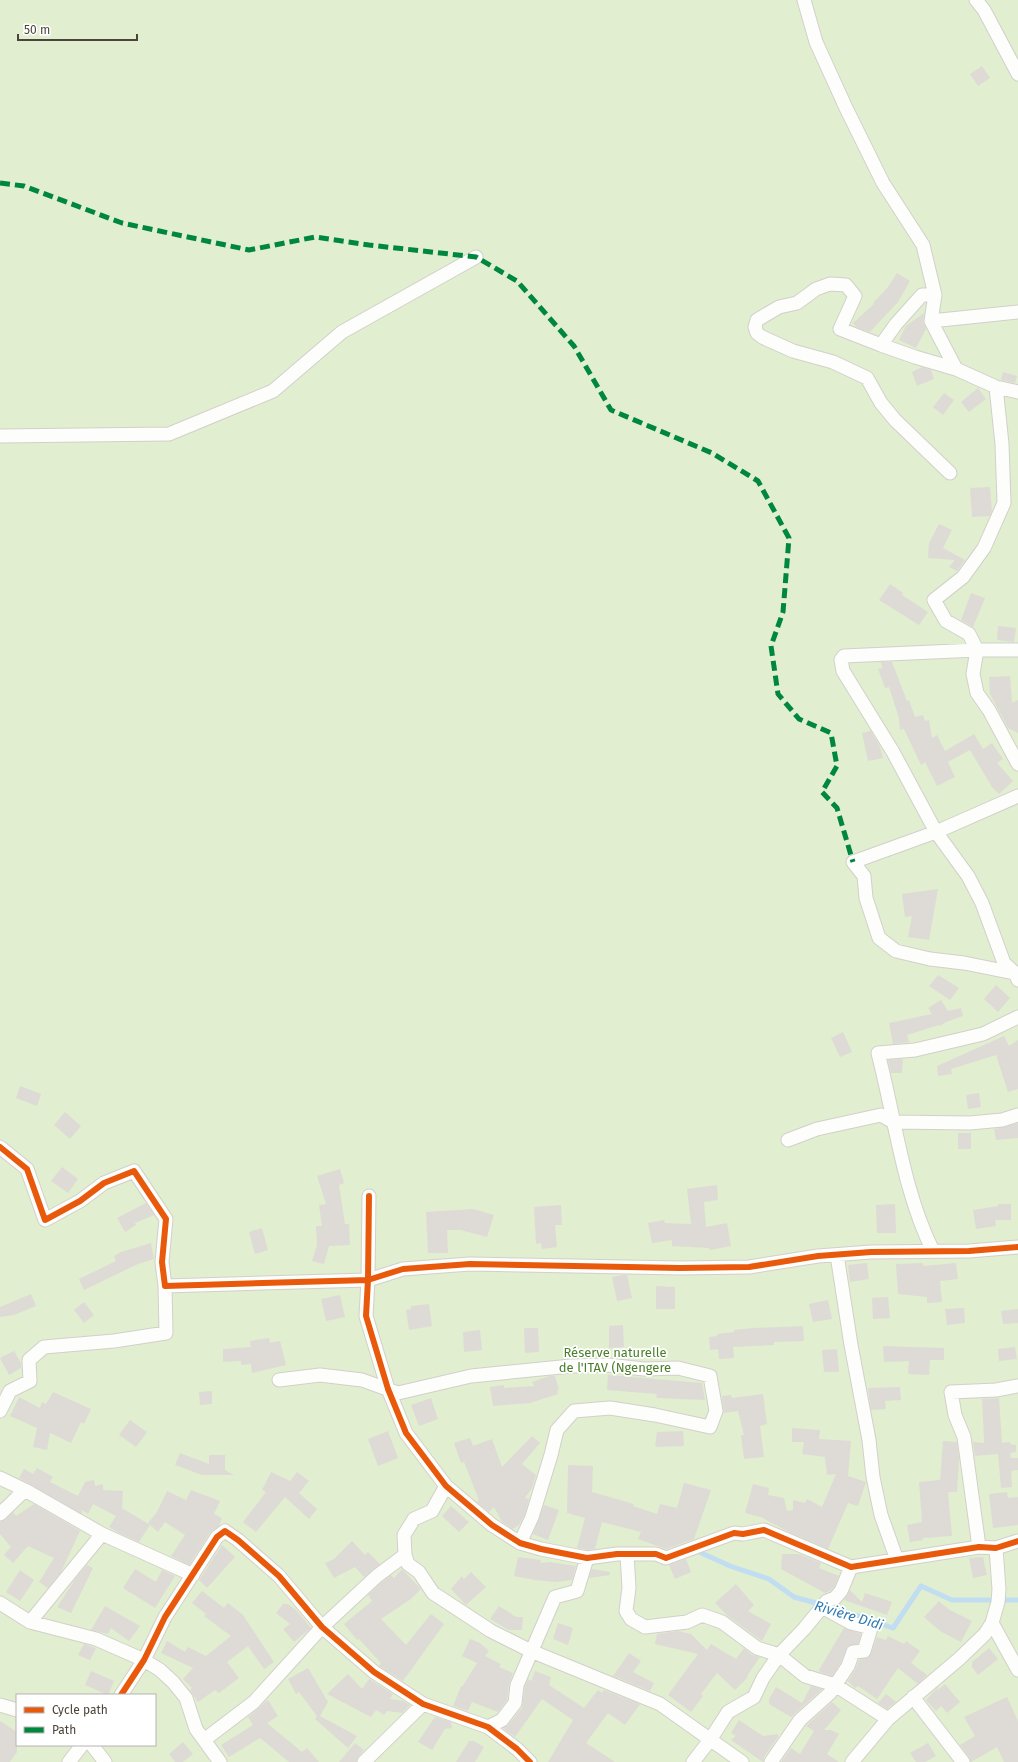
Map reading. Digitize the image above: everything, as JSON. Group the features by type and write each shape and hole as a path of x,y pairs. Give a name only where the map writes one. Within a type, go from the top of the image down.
{"street":[{"path":"804,0 816,42 883,183 923,245 935,295 931,321 956,369"},
{"path":"976,0 984,10 1018,74"},
{"path":"0,436 169,434 272,391 342,332 476,257"},
{"path":"950,473 895,420 881,403 868,378 833,362 793,351 762,337 757,333 757,320 779,307 796,303 816,289 830,284 846,285 855,296 840,329 915,357 956,369 996,387 1018,392"},
{"path":"881,344 896,324 922,295 935,295"},
{"path":"931,321 1018,312"},
{"path":"996,387 1002,444 1004,503 984,548 962,577 934,600 946,621 969,634 977,650 973,674 977,693 989,710 1018,764"},
{"path":"1017,974 1004,963 984,910 968,876 936,832 893,752 843,671 841,660 844,656 977,650 1018,650"},
{"path":"1017,974 964,963 930,959 896,952 879,938 866,898 864,876 853,862 936,832 1018,796"},
{"path":"933,1251 922,1229 893,1122 888,1092 878,1053 915,1050 983,1034 1018,1017"},
{"path":"788,1140 817,1129 881,1115 893,1122 970,1124 1002,1120 1018,1115"},
{"path":"0,1147 27,1169 45,1220 80,1201 104,1183 134,1171 166,1219 162,1262 165,1286 166,1333 114,1341 44,1347 30,1360 30,1381 10,1391 0,1411"},
{"path":"368,1196 368,1280 366,1316 388,1389 406,1433 446,1486 492,1525 520,1543 541,1549 587,1558 627,1554 656,1554 666,1558 734,1533 743,1534 764,1530 851,1567 978,1547 996,1548 1018,1541"},
{"path":"165,1286 368,1280 403,1269 470,1264 680,1268 749,1267 837,1255 878,1252 969,1251 1018,1247"},
{"path":"837,1255 851,1346 869,1440 873,1477 881,1515 897,1560"},
{"path":"279,1380 320,1375 362,1380 398,1392 471,1376 571,1366 608,1365 644,1369 678,1368 710,1376 716,1411 710,1427 655,1415 610,1408 574,1410 557,1430 551,1456 532,1517 520,1543"},
{"path":"978,1547 964,1437 955,1415 951,1392 996,1390 1018,1386"},
{"path":"0,1478 25,1490 102,1534 193,1575"},
{"path":"446,1486 432,1511 414,1519 404,1535 405,1555 408,1564 419,1572 433,1593 491,1631 531,1651 660,1704 742,1762"},
{"path":"0,1514 25,1490"},
{"path":"122,1694 144,1660 165,1617 217,1537 225,1531 238,1540 279,1576 322,1627 374,1672 423,1704 488,1727 517,1749 530,1762"},
{"path":"30,1622 102,1534"},
{"path":"852,1762 888,1719 959,1659 985,1634 992,1623 998,1602 996,1548"},
{"path":"627,1554 629,1588 626,1611 631,1619 645,1627 687,1622 702,1615 722,1622 757,1648 779,1655 805,1676 835,1685 888,1719"},
{"path":"204,1740 254,1702 322,1627 377,1576 405,1555"},
{"path":"488,1727 502,1720 515,1703 517,1685 555,1597 577,1591 587,1558"},
{"path":"693,1762 710,1740 728,1712 754,1697 763,1678 779,1655 804,1629 824,1604 835,1598 841,1591 851,1567"},
{"path":"0,1603 30,1622 96,1638 144,1660 160,1670 174,1682 186,1698 196,1729 220,1762"},
{"path":"771,1762 800,1720 830,1693 848,1666 853,1652 864,1651 871,1628 851,1623 824,1604"},
{"path":"992,1623 1018,1670"},
{"path":"914,1698 963,1762"},
{"path":"364,1762 423,1704"},
{"path":"0,1706 16,1710"},
{"path":"69,1762 81,1746"},
{"path":"93,1746 105,1762"}],"green space":[{"name":"Réserve naturelle de l'ITAV (Ngengere","path":"0,0 1018,0 1018,1762 0,1762"}],"building":[{"path":"982,66 990,78 978,86 970,74"},
{"path":"897,273 910,281 898,302 870,332 856,327 853,323 874,304 873,303 888,287"},
{"path":"924,313 923,322 926,329 916,348 899,340 906,326"},
{"path":"922,367 931,370 934,379 917,386 912,372"},
{"path":"1003,372 1017,376 1015,383 1001,380"},
{"path":"978,388 986,399 969,412 961,402"},
{"path":"944,393 954,400 943,415 933,407"},
{"path":"990,487 992,511 990,516 972,517 970,488"},
{"path":"939,524 952,530 943,548 965,560 957,571 949,567 955,560 928,558 929,543"},
{"path":"890,584 903,593 902,595 928,612 919,625 879,600"},
{"path":"971,593 985,598 973,627 961,620"},
{"path":"998,626 1016,628 1014,642 997,640"},
{"path":"881,662 892,662 907,701 909,700 915,717 923,715 925,721 929,720 932,738 937,735 945,751 974,734 983,749 992,743 1003,759 997,763 1013,781 999,794 992,787 970,750 948,762 955,777 937,786 925,762 921,765 904,729 900,730 899,718 889,687 885,688 878,669 882,668"},
{"path":"1010,676 1012,703 1018,700 1018,733 1008,728 990,694 989,677"},
{"path":"871,731 880,747 883,758 868,761 862,733"},
{"path":"938,889 929,940 908,937 912,916 905,917 902,894"},
{"path":"938,975 959,988 950,1000 929,986"},
{"path":"996,985 1010,998 998,1012 984,999"},
{"path":"941,1000 948,1011 961,1008 963,1016 946,1022 940,1026 939,1025 907,1035 909,1042 893,1044 889,1023 932,1014 928,1008"},
{"path":"843,1032 852,1052 840,1057 831,1038"},
{"path":"1004,1036 1009,1046 1018,1040 1018,1089 1008,1092 996,1055 951,1069 952,1074 938,1076 937,1066"},
{"path":"903,1059 902,1073 891,1073 888,1060"},
{"path":"20,1086 41,1094 37,1106 16,1098"},
{"path":"979,1093 981,1107 968,1109 966,1095"},
{"path":"65,1112 81,1126 70,1139 54,1125"},
{"path":"1018,1123 1018,1138 996,1140 994,1129"},
{"path":"958,1133 971,1133 971,1149 958,1149"},
{"path":"62,1167 78,1179 68,1193 51,1181"},
{"path":"340,1169 344,1183 339,1185 345,1224 349,1224 350,1245 329,1246 324,1264 312,1261 317,1245 316,1226 322,1226 319,1205 326,1204 317,1176"},
{"path":"717,1185 718,1200 704,1202 706,1227 727,1223 731,1246 710,1250 709,1248 672,1246 672,1240 652,1243 648,1223 664,1220 665,1223 691,1224 687,1189"},
{"path":"146,1203 154,1215 135,1223 136,1225 125,1232 117,1218"},
{"path":"895,1204 896,1233 877,1233 876,1205"},
{"path":"998,1204 1011,1204 1011,1220 995,1220 996,1226 976,1229 973,1210 998,1206"},
{"path":"561,1205 562,1225 555,1225 557,1247 542,1249 541,1243 536,1244 534,1207"},
{"path":"473,1209 494,1215 487,1237 461,1230 447,1230 448,1253 428,1253 426,1212"},
{"path":"262,1228 268,1250 255,1254 249,1232"},
{"path":"151,1243 154,1259 138,1264 84,1290 79,1279 116,1261 114,1256 121,1252"},
{"path":"867,1263 869,1279 850,1282 848,1265"},
{"path":"923,1263 923,1266 956,1263 958,1279 940,1281 942,1302 927,1303 927,1297 898,1294 896,1264"},
{"path":"627,1275 632,1298 617,1301 612,1277"},
{"path":"656,1286 675,1287 675,1309 656,1309"},
{"path":"31,1294 36,1306 14,1315 0,1317 0,1307"},
{"path":"340,1295 345,1317 326,1321 321,1299"},
{"path":"888,1297 890,1318 873,1319 872,1298"},
{"path":"828,1300 832,1319 813,1322 809,1304"},
{"path":"84,1302 94,1315 84,1323 74,1310"},
{"path":"429,1304 432,1326 409,1330 406,1310 411,1309 411,1306"},
{"path":"964,1308 965,1323 947,1325 945,1309"},
{"path":"1018,1309 1018,1323 1003,1324 1001,1311"},
{"path":"623,1325 624,1347 609,1348 609,1326"},
{"path":"803,1326 804,1341 774,1342 774,1345 733,1347 734,1358 719,1359 718,1349 710,1350 709,1337 717,1336 717,1334 753,1328"},
{"path":"524,1328 538,1328 539,1352 525,1353"},
{"path":"480,1330 482,1350 464,1352 463,1332"},
{"path":"269,1338 270,1343 280,1341 286,1365 252,1373 251,1364 241,1365 241,1361 223,1362 223,1349 251,1347 250,1341"},
{"path":"883,1346 944,1348 944,1360 930,1360 929,1375 908,1374 909,1361 884,1362"},
{"path":"1015,1347 1017,1359 999,1361 998,1349"},
{"path":"837,1349 839,1372 824,1372 822,1350"},
{"path":"14,1351 21,1363 21,1368 9,1375 0,1358"},
{"path":"608,1375 702,1383 705,1400 656,1398 657,1394 607,1390"},
{"path":"549,1376 555,1376 559,1389 557,1390 558,1394 530,1403 493,1406 490,1387 504,1385 504,1388 534,1386 532,1382"},
{"path":"900,1387 901,1400 885,1401 886,1409 871,1410 868,1388"},
{"path":"212,1391 212,1404 200,1405 199,1392"},
{"path":"53,1392 91,1409 84,1424 81,1422 71,1443 50,1433 47,1450 33,1447 37,1428 10,1416 19,1397 40,1408 42,1402 46,1404"},
{"path":"763,1394 767,1424 760,1426 764,1457 744,1459 741,1435 744,1435 738,1411 724,1413 722,1396 731,1395 732,1398"},
{"path":"431,1398 438,1419 419,1426 411,1405"},
{"path":"999,1398 1002,1443 1010,1442 1010,1444 1016,1445 1016,1452 1010,1453 1011,1458 1018,1458 1018,1470 1011,1471 1012,1487 1001,1488 998,1454 975,1456 973,1442 984,1443 982,1399"},
{"path":"130,1420 147,1432 136,1447 119,1435"},
{"path":"792,1428 820,1430 819,1439 851,1441 848,1476 866,1482 858,1506 848,1503 828,1549 791,1533 764,1518 745,1513 753,1484 769,1488 768,1495 784,1498 787,1511 793,1510 793,1500 805,1503 807,1499 822,1507 836,1474 827,1475 825,1457 802,1454 804,1442 792,1442"},
{"path":"388,1431 398,1458 378,1466 368,1439"},
{"path":"683,1431 684,1446 655,1447 657,1432"},
{"path":"532,1436 540,1443 522,1464 536,1475 532,1488 525,1498 529,1499 525,1514 519,1525 513,1529 502,1522 494,1507 489,1512 477,1502 479,1500 464,1462 461,1463 454,1443 470,1438 473,1446 492,1439 502,1467"},
{"path":"943,1441 957,1442 959,1459 957,1492 948,1492 952,1536 923,1538 923,1540 910,1542 907,1525 922,1522 919,1482 940,1480"},
{"path":"180,1453 209,1464 209,1455 225,1455 225,1470 234,1475 202,1475 175,1465"},
{"path":"568,1465 593,1466 592,1492 634,1504 633,1506 657,1514 660,1504 677,1508 684,1483 711,1490 694,1539 666,1549 638,1539 641,1532 602,1522 595,1549 587,1550 577,1548 585,1518 567,1513"},
{"path":"37,1468 53,1477 50,1482 78,1496 85,1482 94,1480 95,1486 103,1484 103,1490 123,1491 122,1508 150,1525 139,1542 119,1533 109,1527 116,1516 93,1504 88,1514 82,1510 82,1514 19,1478 24,1469 33,1474"},
{"path":"271,1472 290,1481 297,1472 309,1481 299,1493 317,1509 309,1519 285,1497 256,1532 243,1522 266,1492 262,1490"},
{"path":"191,1490 220,1501 214,1514 222,1518 219,1526 210,1533 189,1565 171,1556 185,1535 165,1522 158,1532 148,1523 157,1512 167,1491 186,1500"},
{"path":"1007,1492 1008,1498 1018,1497 1018,1525 993,1528 989,1494"},
{"path":"34,1504 80,1531 61,1572 48,1588 39,1582 54,1558 28,1546 13,1563 4,1555 11,1547 0,1534 0,1522 5,1520 13,1512 16,1516"},
{"path":"544,1505 559,1510 548,1540 533,1534"},
{"path":"451,1506 469,1522 459,1532 442,1516"},
{"path":"352,1541 365,1555 368,1552 380,1564 364,1577 355,1567 334,1578 325,1563 334,1559"},
{"path":"222,1545 235,1557 207,1588 199,1580"},
{"path":"782,1554 799,1554 821,1563 819,1568 839,1576 834,1587 825,1593 781,1569"},
{"path":"518,1557 541,1560 540,1563 550,1562 576,1566 572,1580 556,1582 514,1576"},
{"path":"983,1557 987,1575 973,1578 969,1558"},
{"path":"686,1559 691,1572 675,1579 669,1565"},
{"path":"87,1565 93,1568 71,1613 57,1607 76,1578"},
{"path":"135,1569 156,1582 162,1570 175,1576 155,1608 123,1588"},
{"path":"402,1569 421,1589 411,1599 381,1619 406,1645 431,1614 444,1624 403,1681 379,1666 381,1663 359,1639 357,1640 344,1624 372,1601 368,1595 391,1575 394,1578"},
{"path":"592,1569 610,1572 610,1575 589,1578"},
{"path":"20,1570 34,1580 20,1601 6,1592"},
{"path":"471,1572 486,1587 466,1605 451,1589 462,1576 464,1579"},
{"path":"736,1584 754,1605 748,1611 771,1624 762,1641 729,1617 715,1603"},
{"path":"850,1590 862,1602 865,1593 892,1602 887,1615 844,1600"},
{"path":"202,1591 224,1608 228,1603 243,1615 274,1662 264,1669 248,1646 227,1662 239,1678 219,1693 215,1690 198,1702 190,1690 192,1688 183,1679 193,1668 161,1653 167,1641 185,1652 188,1647 206,1656 231,1636 204,1616 206,1614 192,1603"},
{"path":"939,1601 948,1609 972,1621 961,1642 940,1631 924,1617"},
{"path":"283,1604 288,1604 296,1610 311,1628 294,1642 283,1629 290,1624 276,1613"},
{"path":"105,1606 140,1626 129,1641 111,1628 108,1634 91,1630"},
{"path":"499,1606 516,1617 523,1617 522,1630 509,1630 490,1619"},
{"path":"558,1623 573,1628 568,1645 553,1639"},
{"path":"844,1628 861,1634 858,1644 848,1646 841,1662 832,1676 820,1672 819,1670"},
{"path":"678,1631 691,1634 707,1650 711,1644 736,1659 744,1648 752,1655 760,1657 747,1676 748,1677 735,1690 717,1673 701,1694 703,1696 691,1712 668,1695 698,1654 655,1644 657,1634"},
{"path":"888,1636 904,1644 906,1641 920,1651 911,1663 927,1675 918,1684 898,1668 877,1699 858,1686 855,1688 848,1681 859,1660 869,1657 871,1654 877,1637 886,1640"},
{"path":"470,1639 480,1643 489,1651 485,1656 501,1664 499,1667 513,1673 509,1684 507,1700 498,1712 472,1702 468,1711 453,1706 461,1686 462,1687 477,1663 462,1656"},
{"path":"84,1644 96,1648 90,1660 78,1655"},
{"path":"989,1648 998,1659 978,1675 972,1667 972,1662"},
{"path":"629,1653 641,1661 633,1672 654,1683 650,1691 613,1676"},
{"path":"308,1668 328,1702 320,1716 357,1736 348,1748 315,1719 317,1716 299,1692 296,1694 288,1679"},
{"path":"91,1671 114,1681 108,1694 85,1685"},
{"path":"535,1671 551,1677 549,1685 584,1708 598,1690 602,1693 604,1690 640,1704 625,1725 608,1713 586,1743 615,1762 548,1762 573,1720 542,1699 515,1737 503,1728 508,1725 522,1708 525,1687 528,1679 531,1681"},
{"path":"348,1674 362,1689 369,1679 393,1694 390,1699 403,1701 410,1705 402,1713 387,1711 384,1715 376,1710 371,1717 327,1694"},
{"path":"945,1684 960,1702 947,1713 941,1706 936,1711 926,1700 939,1686 937,1691"},
{"path":"811,1686 822,1689 791,1717 769,1704 769,1699 776,1687 802,1703"},
{"path":"886,1694 896,1702 887,1709 878,1703"},
{"path":"1007,1697 1018,1721 1018,1762 1004,1762 997,1747 971,1762 960,1745 975,1736 964,1717"},
{"path":"268,1700 278,1716 267,1723 302,1752 307,1748 319,1762 289,1762 260,1738 229,1757 221,1745 253,1725 248,1717"},
{"path":"832,1702 841,1710 824,1730 831,1730 839,1734 827,1754 839,1762 781,1762 791,1748 800,1754 814,1731 806,1726"},
{"path":"435,1717 451,1722 452,1728 445,1729 432,1750 418,1742"},
{"path":"739,1720 763,1736 778,1734 778,1737 764,1757 763,1762 731,1740 736,1736 731,1733"},
{"path":"0,1721 16,1731 17,1752 10,1762 0,1762"},
{"path":"469,1741 474,1741 484,1747 475,1762 456,1762"},
{"path":"183,1742 193,1754 183,1762 175,1762 169,1754"},
{"path":"355,1743 364,1750 356,1762 339,1762"},
{"path":"928,1743 936,1756 925,1762 916,1762 910,1753"}],"waterway":[{"name":"Rivière Didi","path":"695,1550 730,1566 769,1579 794,1597 823,1605"},
{"name":"Rivière Didi","path":"840,1610 893,1628 921,1586 952,1600 1018,1600"}],"marked path":[{"path":"0,183 24,186 122,223 249,250 315,237 369,245 476,257 517,281 574,346 611,410 712,453 758,481 789,538 783,612 771,646 778,694 799,719 831,733 837,766 822,792 837,808 853,862"}],"cycle path":[{"path":"0,1147 27,1169 45,1220 80,1201 104,1183 134,1171 166,1219 162,1262 165,1286 368,1280 403,1269 470,1264 680,1268 749,1267 818,1256 871,1252 969,1251 1018,1247"},
{"path":"369,1196 366,1316 388,1389 406,1433 446,1486 492,1525 520,1543 541,1549 587,1558 617,1554 656,1554 666,1558 734,1533 743,1534 764,1530 851,1567 979,1547 996,1548 1018,1541"},
{"path":"122,1694 144,1660 165,1617 217,1537 225,1531 238,1540 279,1576 322,1627 374,1672 423,1704 488,1727 517,1749 530,1762"}]}
